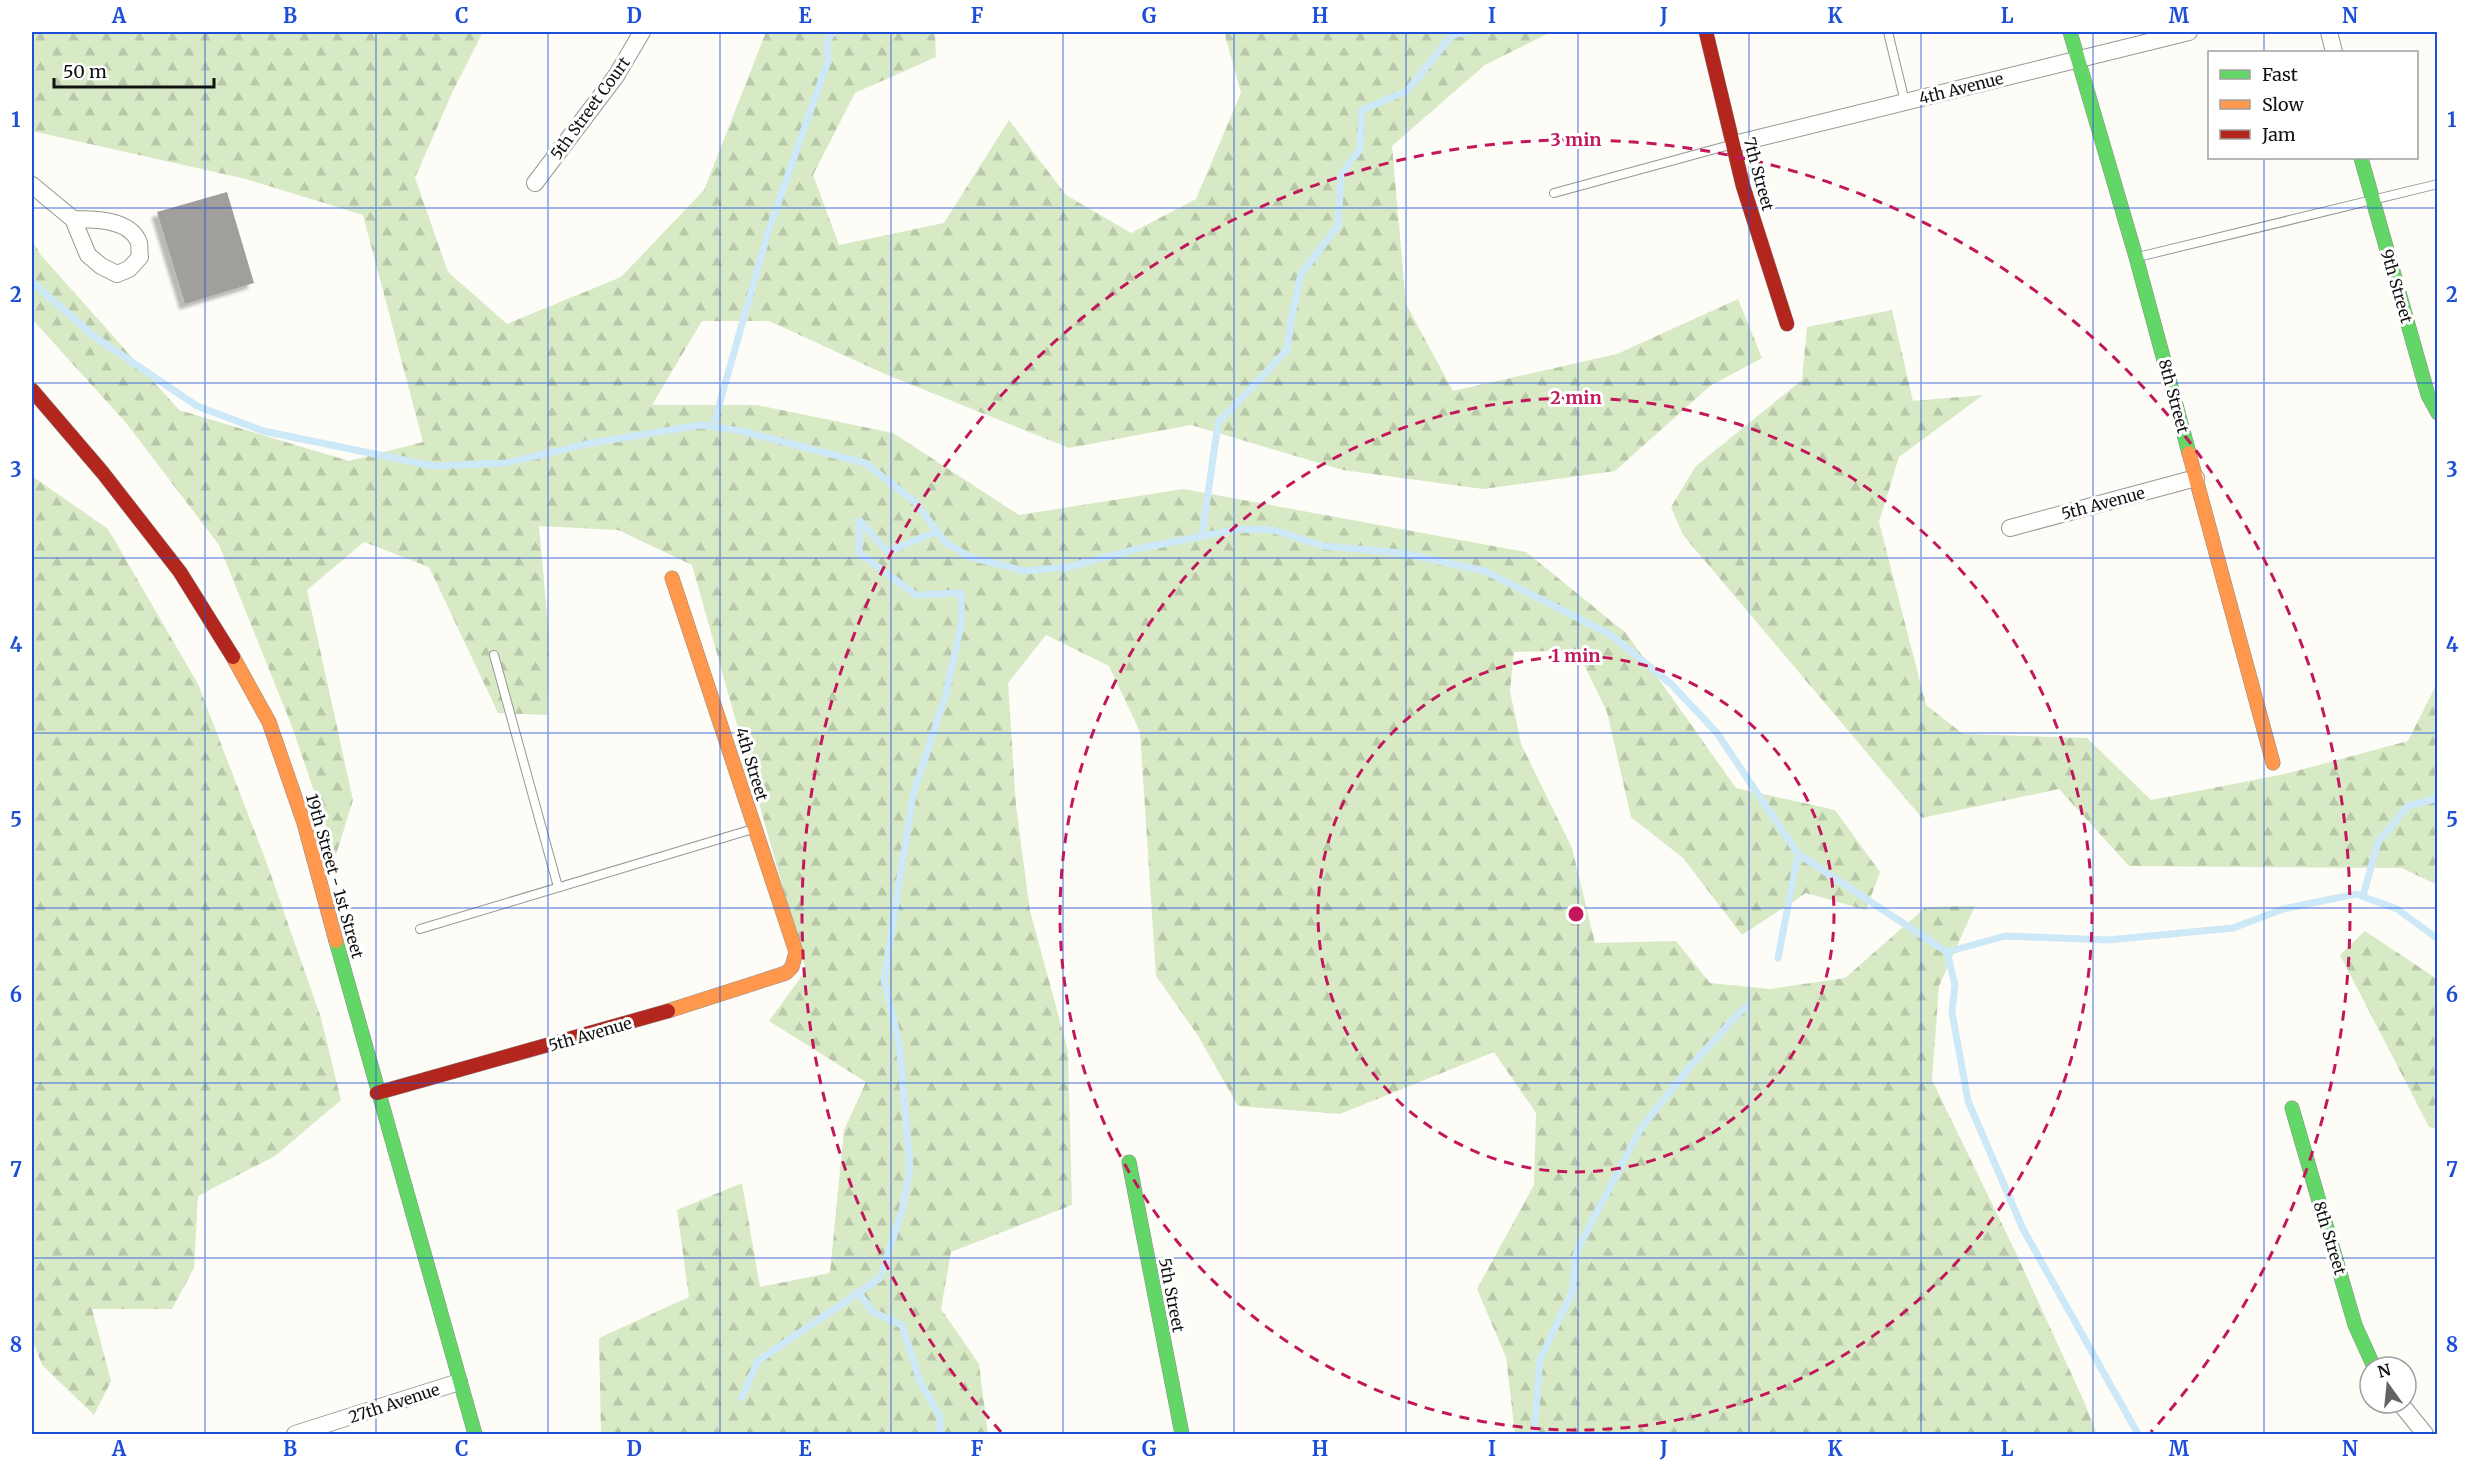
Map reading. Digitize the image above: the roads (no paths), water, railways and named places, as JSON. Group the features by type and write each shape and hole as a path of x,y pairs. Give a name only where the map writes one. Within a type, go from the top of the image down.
{"street":[{"name":"5th Street Court","path":"535,183 616,76 642,32"},
{"name":"7th Street","path":"1706,32 1743,186 1787,324"},
{"name":"8th Street","path":"2070,32 2076,60 2136,257 2272,762"},
{"name":"4th Avenue","path":"1734,144 2189,32"},
{"path":"2329,32 2334,51"},
{"name":"9th Street","path":"2361,159 2428,395 2438,413"},
{"path":"32,185 73,219"},
{"name":"19th Street - 1st Street","path":"32,390 103,473 180,572 243,672 264,712 304,823 474,1434"},
{"name":"5th Avenue","path":"2010,528 2196,478"},
{"name":"4th Street","path":"672,578 796,952 795,961"},
{"name":"5th Avenue","path":"377,1092 597,1033 786,973 795,961"},
{"name":"8th Street","path":"2292,1108 2355,1325 2369,1355"},
{"name":"5th Street","path":"1130,1162 1182,1434"},
{"name":"27th Avenue","path":"295,1434 314,1432 459,1382"},
{"path":"2410,1415 2425,1434"}],"lane":[{"path":"1888,32 1905,102"},
{"path":"1554,193 1734,144"},
{"path":"2136,257 2438,184"},
{"path":"494,655 558,887"},
{"path":"420,929 755,828"}],"waterway":[{"path":"713,427 768,232 828,61 827,41 833,32"},
{"path":"1202,536 1218,423 1287,350 1301,274 1338,226 1341,175 1360,149 1362,110 1407,91 1452,35 1467,32"},
{"path":"32,282 95,337 197,406 263,431 433,466 506,463 591,443 701,425 741,431 865,463 915,502 946,543 970,557 1024,571 1068,567 1137,549 1239,529 1274,530 1323,546 1402,553 1485,571 1611,635 1671,684 1717,733 1798,854 1947,952 1955,985 1952,1012 1968,1101 2023,1229 2138,1434"},
{"path":"742,1397 758,1361 880,1278 902,1211 910,1167 899,1042 884,980 913,795 945,697 962,621 961,593 916,595 859,553 859,520 888,552 937,531"},
{"path":"2363,896 2378,842 2408,806 2438,798"},
{"path":"1778,958 1798,854"},
{"path":"1947,952 2005,936 2108,940 2233,928 2283,909 2356,894 2397,909 2438,939"},
{"path":"1534,1432 1540,1359 1572,1293 1577,1250 1641,1128 1693,1063 1745,1007"},
{"path":"858,1292 873,1312 902,1325 920,1382 940,1416 940,1434"}]}
